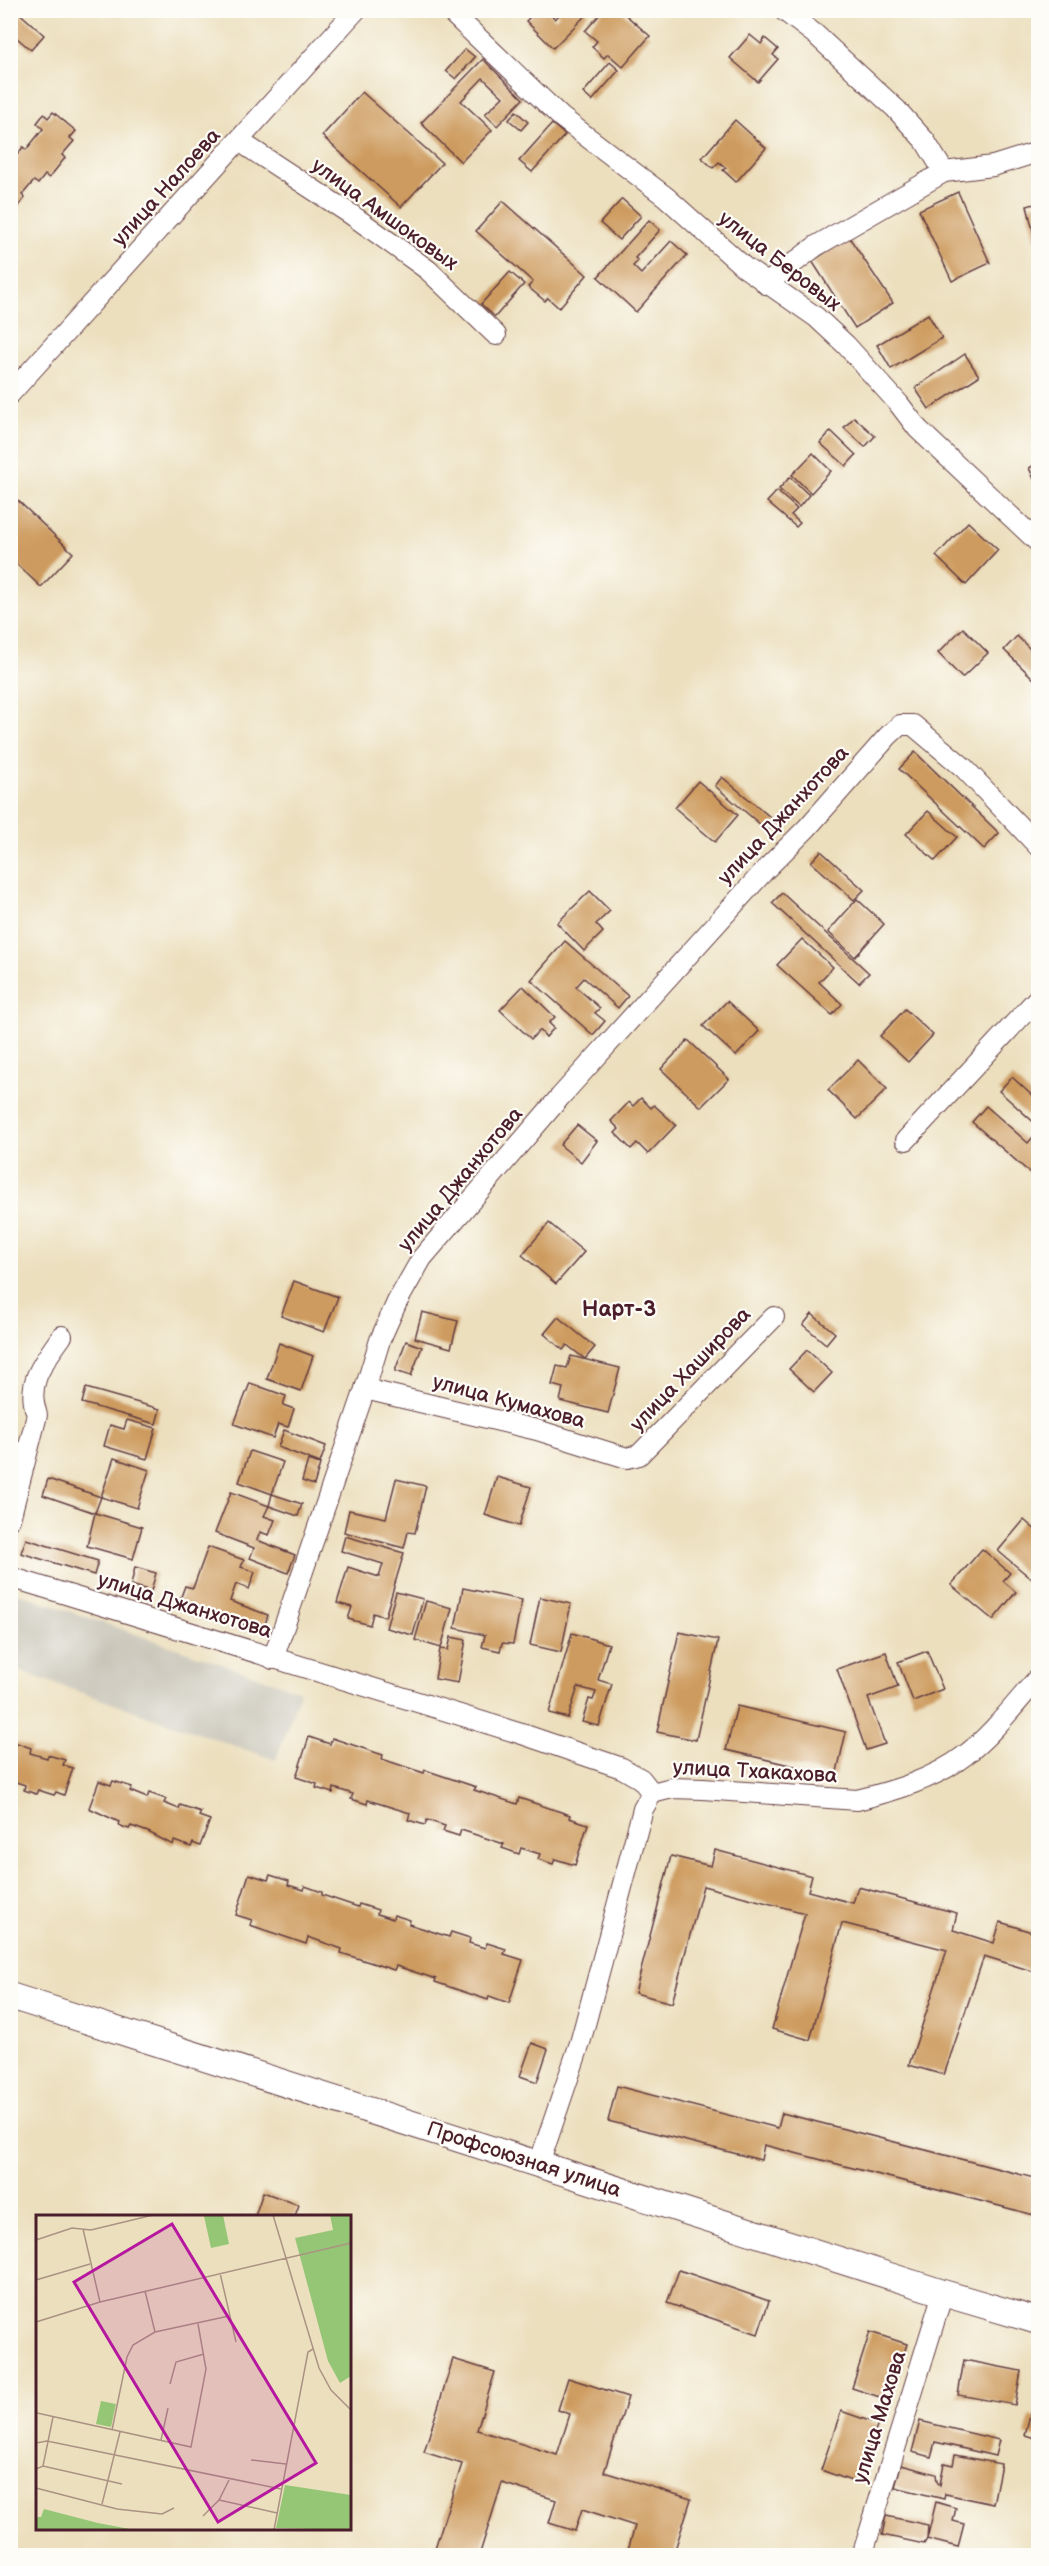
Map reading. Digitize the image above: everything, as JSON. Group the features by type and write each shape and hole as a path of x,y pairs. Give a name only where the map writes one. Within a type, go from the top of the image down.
{"street":[{"name":"улица Налоева","path":"10,394 356,10"},
{"name":"улица Беровых","path":"449,10 561,117 666,197 766,284 816,317 846,345 899,404 918,429 1038,542"},
{"path":"783,10 816,35 896,109 925,141 944,172"},
{"name":"улица Амшоковых","path":"239,141 352,215 428,270 496,335"},
{"path":"766,284 816,246 944,172 993,166 1038,152"},
{"name":"улица Джанхотова","path":"10,1577 273,1659 380,1340 397,1302 422,1258 560,1097 765,870 807,828 888,736 900,724 913,725 964,768 1038,846"},
{"path":"906,1140 1038,998"},
{"name":"улица Хаширова","path":"639,1455 774,1317"},
{"path":"10,1519 37,1414 31,1399 38,1372 62,1336"},
{"name":"улица Кумахова","path":"365,1389 537,1430 627,1458 639,1455"},
{"name":"улица Тхакахова","path":"273,1659 525,1735 622,1768 641,1779 652,1793 672,1788 703,1789 857,1800 881,1794 937,1772 964,1756 1038,1678"},
{"path":"539,2164 580,2043 643,1809 652,1793"},
{"name":"Профсоюзная улица","path":"10,1996 943,2293 1038,2320"},
{"name":"улица Махова","path":"862,2556 943,2293"}],"shaded area":[{"path":"11,1591 300,1691 276,1760 19,1671 15,1680 11,1679"}],"building":[{"path":"10,10 16,10 44,35 31,50 10,32"},
{"path":"537,10 547,10 555,19 559,15 554,10 586,10 588,13 553,48 526,21"},
{"path":"604,10 620,10 650,36 623,67 608,54 604,58 592,47 597,41 585,31"},
{"path":"750,35 761,44 765,38 778,49 773,55 778,59 758,82 730,58"},
{"path":"465,49 475,57 456,79 446,71"},
{"path":"483,59 523,99 497,126 485,114 503,97 483,78 461,101 492,130 461,162 421,123"},
{"path":"610,62 619,70 592,101 583,93"},
{"path":"362,92 442,163 401,207 322,136"},
{"path":"516,111 528,122 521,130 509,120"},
{"path":"53,112 76,131 70,138 74,141 62,155 65,158 49,178 45,175 38,184 34,181 22,195 25,198 15,210 18,213 10,221 10,152 13,150 18,154 23,147 26,150 43,129 37,123 44,114 48,118"},
{"path":"735,120 766,148 736,182 723,170 726,168 719,162 713,168 702,158"},
{"path":"552,124 565,135 532,172 519,161"},
{"path":"958,192 990,263 952,281 919,210"},
{"path":"622,199 641,216 619,240 600,223"},
{"path":"503,201 587,275 559,308 548,298 545,301 528,287 533,282 476,231"},
{"path":"1038,203 1038,251 1027,206"},
{"path":"649,220 660,230 635,258 638,261 633,266 641,274 671,241 687,255 636,312 598,277"},
{"path":"849,237 893,303 855,328 812,261"},
{"path":"510,272 524,284 495,317 481,304"},
{"path":"928,314 942,338 891,369 877,345"},
{"path":"965,354 979,376 929,409 915,388"},
{"path":"854,417 875,436 865,447 844,428"},
{"path":"831,431 856,455 846,466 820,443"},
{"path":"813,453 831,471 811,493 792,475"},
{"path":"1038,463 1038,488 1029,468"},
{"path":"790,477 809,495 799,507 779,489"},
{"path":"777,491 797,509 791,515 800,523 796,527 767,502"},
{"path":"10,493 73,553 41,587 10,558"},
{"path":"968,522 998,550 966,585 936,556"},
{"path":"963,628 988,653 962,678 938,653"},
{"path":"1017,636 1038,657 1038,683 1004,650"},
{"path":"915,752 999,833 984,849 899,769"},
{"path":"722,777 776,822 768,831 715,786"},
{"path":"698,781 738,815 715,842 675,808"},
{"path":"928,811 957,837 935,861 906,834"},
{"path":"821,851 864,890 854,900 811,862"},
{"path":"590,891 610,911 596,924 603,932 584,951 557,923"},
{"path":"782,893 869,973 859,983 772,903"},
{"path":"857,899 884,924 855,957 828,932"},
{"path":"802,939 833,967 819,982 842,1004 832,1015 777,965"},
{"path":"565,941 628,996 618,1008 584,978 576,987 600,1008 595,1013 605,1021 593,1035 531,980"},
{"path":"523,986 555,1017 549,1023 554,1028 546,1037 540,1030 531,1039 500,1010"},
{"path":"727,1001 759,1031 736,1056 703,1026"},
{"path":"905,1009 933,1035 908,1062 880,1036"},
{"path":"688,1040 729,1079 701,1107 661,1069"},
{"path":"858,1060 887,1089 857,1119 828,1090"},
{"path":"1012,1077 1038,1101 1038,1126 999,1091"},
{"path":"641,1098 651,1108 654,1105 676,1125 648,1154 637,1143 631,1149 615,1133 619,1129 611,1121 629,1102 633,1106"},
{"path":"986,1106 1028,1143 1038,1131 1038,1180 972,1122"},
{"path":"577,1125 597,1141 581,1162 560,1145"},
{"path":"549,1223 584,1252 556,1284 522,1255"},
{"path":"294,1281 338,1297 324,1332 281,1316"},
{"path":"422,1312 458,1321 451,1348 415,1338"},
{"path":"812,1314 835,1333 826,1344 803,1325"},
{"path":"558,1317 595,1347 585,1359 567,1345 563,1350 544,1334"},
{"path":"406,1341 422,1347 411,1376 395,1371"},
{"path":"279,1343 313,1356 301,1391 267,1379"},
{"path":"807,1350 832,1373 814,1392 789,1369"},
{"path":"571,1356 620,1368 608,1413 560,1401 563,1388 552,1385 557,1366 567,1368"},
{"path":"250,1383 286,1396 283,1405 294,1409 288,1427 278,1424 273,1438 234,1424"},
{"path":"86,1388 160,1409 156,1424 82,1403"},
{"path":"127,1420 156,1428 147,1459 104,1446 110,1425 124,1429"},
{"path":"284,1430 326,1446 320,1463 278,1447"},
{"path":"250,1451 283,1462 272,1494 239,1482"},
{"path":"114,1458 149,1470 137,1508 101,1497"},
{"path":"308,1460 320,1464 314,1485 302,1481"},
{"path":"497,1477 531,1487 519,1526 485,1515"},
{"path":"48,1479 101,1497 95,1513 43,1495"},
{"path":"396,1479 426,1486 415,1533 408,1532 404,1548 344,1532 349,1510 386,1518"},
{"path":"231,1492 269,1506 264,1516 275,1520 269,1535 260,1532 257,1540 295,1555 288,1573 250,1558 254,1548 215,1533"},
{"path":"272,1494 302,1504 298,1516 269,1506"},
{"path":"95,1513 142,1527 133,1559 87,1546"},
{"path":"1024,1520 1038,1532 1038,1574 1033,1580 998,1551"},
{"path":"345,1536 404,1553 385,1617 373,1613 370,1625 348,1619 352,1607 337,1603 348,1567 379,1577 383,1564 341,1551"},
{"path":"26,1539 98,1561 94,1575 21,1553"},
{"path":"208,1547 244,1560 241,1567 255,1572 249,1589 236,1584 230,1601 268,1615 263,1631 179,1602 185,1586 193,1588"},
{"path":"982,1549 1010,1573 1003,1581 1016,1592 993,1620 951,1585"},
{"path":"135,1567 156,1573 151,1591 131,1585"},
{"path":"463,1588 522,1600 513,1644 502,1643 500,1651 482,1647 485,1635 455,1628"},
{"path":"396,1592 423,1599 413,1635 386,1628"},
{"path":"540,1597 571,1604 561,1652 530,1645"},
{"path":"426,1601 452,1608 441,1648 415,1640"},
{"path":"679,1632 718,1640 696,1740 657,1732"},
{"path":"572,1633 609,1644 598,1680 612,1684 599,1726 582,1722 589,1699 593,1700 596,1692 578,1687 568,1718 549,1713"},
{"path":"451,1637 466,1640 458,1683 435,1679 440,1649 448,1650"},
{"path":"927,1651 943,1689 913,1701 898,1662"},
{"path":"886,1652 898,1687 868,1698 885,1744 866,1750 837,1669"},
{"path":"737,1706 846,1732 836,1776 726,1750"},
{"path":"309,1737 330,1744 332,1738 383,1755 382,1759 476,1787 474,1790 517,1804 519,1798 570,1815 569,1818 588,1824 575,1865 555,1859 553,1864 538,1859 540,1854 521,1848 519,1854 502,1848 504,1844 461,1830 459,1836 443,1831 445,1826 427,1820 425,1825 408,1820 410,1813 368,1800 367,1804 351,1799 353,1794 334,1788 333,1793 316,1788 317,1784 296,1777"},
{"path":"14,1742 31,1748 30,1753 65,1760 63,1765 73,1768 64,1795 56,1792 54,1795 38,1790 36,1794 24,1790 25,1785 10,1780 10,1746 12,1747"},
{"path":"99,1781 111,1785 113,1781 132,1787 130,1791 147,1798 149,1793 166,1799 164,1803 179,1809 180,1805 201,1812 199,1816 210,1820 200,1846 193,1843 191,1847 174,1841 173,1845 148,1832 131,1826 129,1829 118,1825 119,1822 89,1808"},
{"path":"715,1850 812,1876 808,1891 853,1903 858,1887 957,1913 953,1930 994,1943 1000,1922 1038,1934 1038,1973 984,1956 944,2075 909,2065 947,1950 842,1923 810,2040 772,2029 805,1913 703,1886 672,2003 635,1993 671,1856 711,1866"},
{"path":"249,1874 268,1880 270,1875 289,1881 288,1885 304,1890 305,1886 322,1892 322,1895 358,1907 359,1904 378,1910 377,1914 393,1919 394,1915 410,1920 409,1924 449,1937 451,1932 470,1938 469,1943 485,1948 487,1943 506,1949 504,1954 523,1960 509,2003 489,1996 488,2000 396,1966 394,1970 341,1953 342,1949 308,1937 306,1944 250,1925 252,1920 236,1915"},
{"path":"532,2043 548,2049 537,2082 520,2076"},
{"path":"617,2086 778,2128 782,2113 1038,2179 1038,2216 764,2145 761,2160 608,2121"},
{"path":"263,2192 299,2205 295,2215 255,2215"},
{"path":"679,2270 769,2301 758,2334 667,2303"},
{"path":"870,2332 907,2344 889,2400 852,2388"},
{"path":"453,2359 495,2372 477,2430 557,2455 570,2414 558,2410 568,2378 628,2397 604,2472 691,2499 673,2556 626,2556 635,2526 582,2509 575,2531 549,2523 556,2500 502,2483 479,2556 457,2556 435,2548 462,2464 424,2452"},
{"path":"964,2360 1021,2371 1015,2405 958,2395"},
{"path":"841,2411 878,2424 857,2483 821,2470"},
{"path":"1030,2415 1038,2417 1038,2439 1025,2435"},
{"path":"920,2421 999,2440 995,2456 935,2442 931,2457 912,2452"},
{"path":"955,2455 1001,2464 993,2504 945,2494 944,2499 895,2487 901,2465 936,2474 940,2485 944,2463 953,2465"},
{"path":"936,2502 956,2508 953,2521 964,2524 958,2547 927,2539"},
{"path":"886,2516 928,2525 927,2539 924,2544 882,2535"}],"district":[{"name":"Нарт-3","path":"619,1308"}]}
